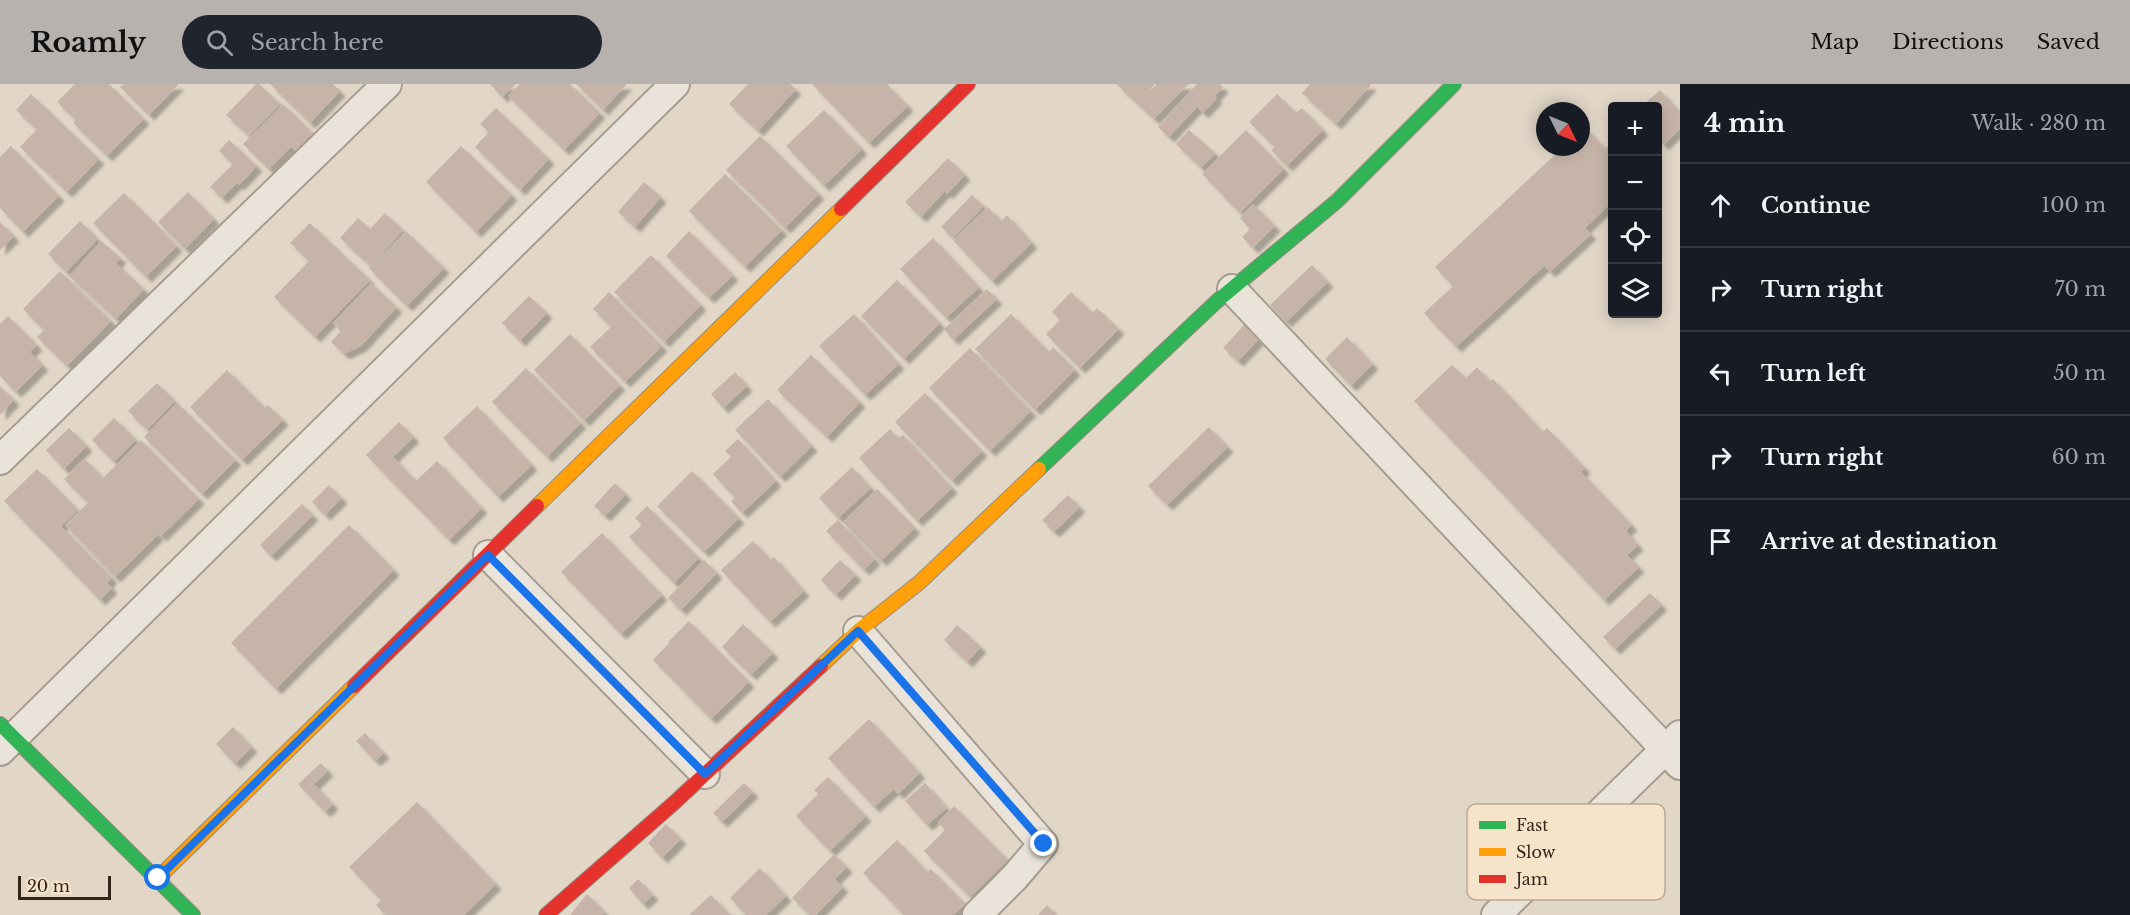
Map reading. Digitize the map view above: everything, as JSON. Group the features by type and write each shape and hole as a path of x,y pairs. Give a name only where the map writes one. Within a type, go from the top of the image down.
{"street":[{"path":"0,460 387,84"},
{"path":"193,915 158,878 5,738 675,84"},
{"path":"158,878 968,84"},
{"path":"546,915 705,774 858,631 920,582 1232,289 1337,201 1454,84"},
{"path":"1232,289 1675,750 1616,804"},
{"path":"488,555 705,774"},
{"path":"858,631 1044,844 1014,878 976,915"},
{"path":"1496,915 1512,900"}],"building":[{"path":"75,84 109,84 144,119 107,156 73,123 76,120 57,102"},
{"path":"124,84 179,84 149,115 120,87"},
{"path":"256,84 259,84 280,104 249,136 226,115"},
{"path":"270,84 333,84 340,91 310,123"},
{"path":"490,84 516,84 502,97"},
{"path":"520,84 570,84 600,113 564,150 508,96"},
{"path":"576,84 627,84 603,110"},
{"path":"748,84 790,84 796,89 758,131 729,104"},
{"path":"812,84 887,84 908,106 869,143"},
{"path":"1116,84 1155,84 1143,97 1157,84 1189,84 1154,119"},
{"path":"1197,84 1220,84 1223,87 1215,96 1217,98 1203,113 1197,107 1169,137 1158,127"},
{"path":"1310,84 1371,85 1336,124 1302,93"},
{"path":"1660,90 1680,112 1680,129 1663,145 1662,102 1646,102"},
{"path":"31,94 99,159 67,192 20,147 37,129 16,110"},
{"path":"1277,94 1296,113 1302,108 1323,130 1287,166 1271,150 1275,147 1249,122"},
{"path":"283,104 313,133 295,151 291,147 269,169 243,144"},
{"path":"496,108 549,159 520,190 475,147 489,132 480,124"},
{"path":"824,110 862,149 824,186 786,146"},
{"path":"1189,130 1215,153 1201,168 1176,144"},
{"path":"1246,130 1284,169 1240,213 1202,174"},
{"path":"1590,132 1605,149 1608,146 1608,206 1585,228 1591,234 1550,272 1544,266 1456,347 1424,313 1453,286 1435,267 1553,156 1590,156"},
{"path":"760,136 819,194 785,228 726,170"},
{"path":"229,140 257,166 239,185 237,183 222,198 210,187 233,164 219,151"},
{"path":"11,146 59,196 23,232 0,208 0,157"},
{"path":"461,146 512,195 476,232 426,182"},
{"path":"948,158 965,175 947,194 945,191 921,217 905,202"},
{"path":"725,174 782,230 745,267 689,211"},
{"path":"644,182 661,197 635,227 618,212"},
{"path":"188,192 214,219 185,249 158,222"},
{"path":"124,193 177,246 146,277 93,223"},
{"path":"972,195 984,206 953,238 941,227"},
{"path":"1253,204 1275,226 1253,248 1242,237 1250,229 1240,218"},
{"path":"988,207 1001,221 1007,215 1032,243 992,281 953,240"},
{"path":"385,213 403,230 371,266 340,238 358,218 370,229"},
{"path":"80,221 98,239 66,272 48,254"},
{"path":"0,222 14,236 0,250"},
{"path":"310,223 370,280 315,337 274,297 309,261 290,243"},
{"path":"406,231 444,268 407,306 369,268"},
{"path":"689,231 733,275 709,298 666,256"},
{"path":"933,238 979,287 946,318 900,269"},
{"path":"101,241 121,258 116,263 144,289 116,319 69,276"},
{"path":"651,255 701,305 664,342 614,292"},
{"path":"1312,265 1328,282 1286,322 1270,305"},
{"path":"60,271 111,321 67,366 37,337 44,330 23,309"},
{"path":"897,280 940,323 904,359 861,316"},
{"path":"371,283 397,307 361,346 344,354 331,342 341,331 333,323"},
{"path":"987,289 997,299 953,340 944,329"},
{"path":"609,292 662,346 625,382 590,347 611,327 593,309"},
{"path":"1071,292 1092,313 1097,308 1119,329 1080,368 1046,334 1060,320 1052,312"},
{"path":"529,296 547,313 520,341 502,323"},
{"path":"854,314 899,364 865,395 819,346"},
{"path":"1011,314 1049,352 1053,347 1075,370 1035,410 975,349"},
{"path":"8,316 37,345 30,352 43,365 16,392 0,376 0,324"},
{"path":"1244,325 1259,339 1238,361 1223,348"},
{"path":"570,334 620,385 584,421 534,370"},
{"path":"1347,337 1373,364 1351,386 1325,359"},
{"path":"970,348 1031,411 990,451 929,388"},
{"path":"811,355 860,402 827,437 777,390"},
{"path":"1452,365 1466,378 1477,367 1490,382 1493,379 1543,432 1547,428 1585,468 1581,472 1632,525 1626,531 1638,545 1627,555 1639,567 1604,600 1414,401"},
{"path":"526,368 581,423 547,457 492,402"},
{"path":"227,370 265,408 268,405 283,420 242,460 190,407"},
{"path":"735,372 747,386 723,408 711,394"},
{"path":"157,383 175,401 147,430 128,411"},
{"path":"0,386 14,400 0,415"},
{"path":"925,393 982,451 952,481 895,422"},
{"path":"768,399 812,446 780,477 735,430"},
{"path":"177,403 236,460 202,494 144,437"},
{"path":"477,406 532,465 498,497 443,438"},
{"path":"114,418 136,440 114,462 92,440"},
{"path":"399,422 414,437 393,457 416,481 437,461 482,508 449,540 366,455"},
{"path":"1209,427 1228,447 1167,505 1148,486"},
{"path":"69,428 87,446 64,469 46,450"},
{"path":"890,429 898,438 903,435 952,488 917,521 859,458"},
{"path":"738,439 776,481 742,513 731,501 735,498 713,474 731,457 725,451"},
{"path":"141,440 199,499 161,536 125,500 158,535 115,577 65,525 88,503 64,479 85,459 103,478"},
{"path":"852,467 871,488 838,518 819,498"},
{"path":"37,469 78,510 61,526 112,578 107,583 112,588 100,600 4,501"},
{"path":"692,471 739,518 704,552 657,506"},
{"path":"615,483 626,494 605,516 594,506"},
{"path":"329,485 342,498 325,515 312,502"},
{"path":"877,489 915,528 881,561 843,522"},
{"path":"1068,495 1080,507 1054,532 1042,520"},
{"path":"302,504 313,515 271,556 260,545"},
{"path":"647,506 699,558 674,583 629,537 642,525 635,518"},
{"path":"838,520 875,559 864,570 826,531"},
{"path":"349,525 394,570 276,689 231,643"},
{"path":"602,533 662,595 621,634 561,572"},
{"path":"753,541 771,560 774,557 804,591 770,622 721,570"},
{"path":"704,560 717,573 681,610 668,598"},
{"path":"840,560 856,575 836,595 821,580"},
{"path":"1650,593 1662,605 1615,649 1603,637"},
{"path":"689,621 749,682 711,719 653,660"},
{"path":"743,624 773,653 751,675 722,647"},
{"path":"957,625 981,647 967,662 944,640"},
{"path":"869,719 920,773 898,794 894,789 874,807 828,758"},
{"path":"233,727 252,747 235,764 216,744"},
{"path":"365,733 384,753 375,761 356,741"},
{"path":"321,763 328,771 314,784 333,804 325,812 298,784"},
{"path":"828,777 866,816 830,851 796,816 818,794 814,790"},
{"path":"744,783 753,792 722,822 713,813"},
{"path":"925,783 947,808 927,825 905,801"},
{"path":"417,802 496,884 464,915 386,915 376,905 381,900 349,867"},
{"path":"954,806 1008,860 970,897 924,851 945,830 938,822"},
{"path":"666,824 681,839 662,858 648,843"},
{"path":"897,840 927,872 931,869 965,904 953,915 904,915 863,873"},
{"path":"834,854 847,867 835,879 843,887 816,915 810,915 792,898"},
{"path":"760,868 786,896 766,915 746,915 730,898"},
{"path":"638,879 653,895 643,904 629,888"},
{"path":"587,894 605,912 602,915 570,915"},
{"path":"711,895 730,915 689,915"},
{"path":"1047,905 1057,915 1038,915"}],"traffic: fast":[{"path":"1039,469 1216,302 1337,201 1454,84"},
{"path":"0,724 193,915"}],"traffic: slow":[{"path":"537,506 841,209"},
{"path":"821,666 858,631 920,582 1039,469"},
{"path":"158,878 354,686"}],"traffic: jam":[{"path":"841,209 968,84"},
{"path":"354,686 537,506"},
{"path":"546,915 674,803 821,666"}],"route":[{"path":"158,878 488,555 705,774 858,631 1044,844"}]}
